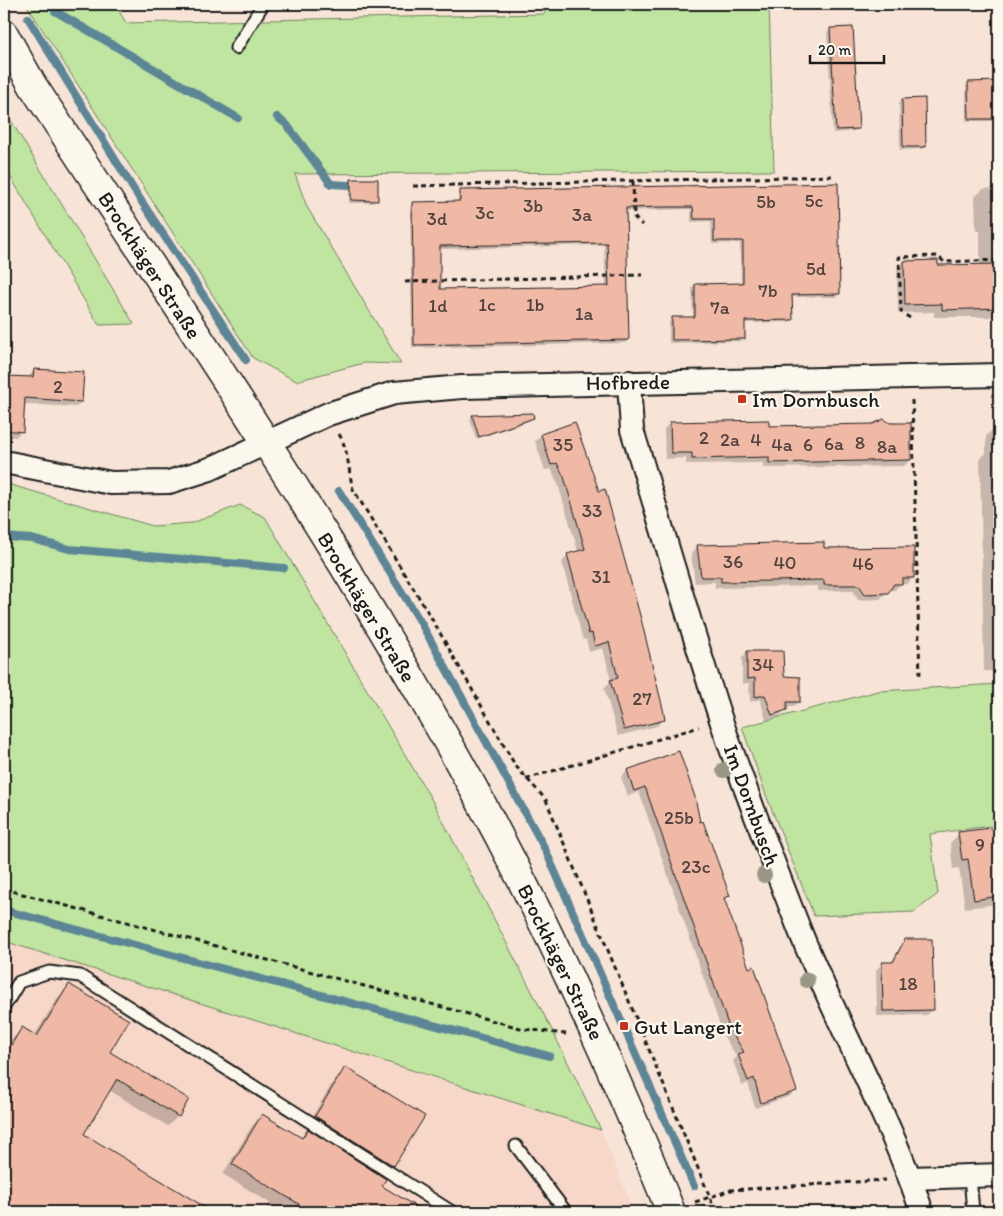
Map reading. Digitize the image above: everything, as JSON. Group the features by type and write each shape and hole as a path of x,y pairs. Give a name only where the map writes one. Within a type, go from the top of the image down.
{"main road":[{"name":"Brockhäger Straße","path":"4,34 34,86 266,442 410,676 470,782 532,901 617,1078 671,1212"}],"street":[{"name":"Hofbrede","path":"4,462 111,483 169,482 210,469 328,414 394,393 462,386 999,375"},
{"name":"Im Dornbusch","path":"628,382 632,430 721,720 747,796 802,934 911,1178 922,1212"},
{"path":"911,1178 999,1175"}],"lane":[{"path":"236,48 263,4"},
{"path":"4,1007 19,982 49,972 80,976 452,1212"},
{"path":"516,1146 566,1212"},
{"path":"970,1176 973,1212"}],"path":[{"path":"413,186 835,176"},
{"path":"633,181 634,217 642,225"},
{"path":"910,318 901,312 899,256 938,256 944,262 999,260"},
{"path":"405,282 642,275"},
{"path":"912,376 920,677"},
{"path":"328,414 347,447 348,470 353,489 432,619 515,765 546,800 716,1212"},
{"path":"526,779 721,720"},
{"path":"4,889 524,1029 563,1035 591,1023"},
{"path":"671,1212 731,1190 911,1178"}],"shaded area":[{"path":"4,941 601,1130 634,1212 4,1212"}],"green space":[{"path":"26,4 115,4 126,23 544,14 548,4 769,4 774,171 295,174 307,207 401,364 364,363 296,381 253,358"},
{"path":"4,109 134,324 99,325 4,166"},
{"path":"4,483 153,526 192,523 240,505 265,517 433,802 552,1030 601,1130 4,941"},
{"path":"999,684 999,825 930,834 938,894 914,912 814,916 766,795 742,727 878,691"}],"building":[{"path":"853,27 859,129 836,130 830,28"},
{"path":"999,81 999,119 969,119 968,82"},
{"path":"925,98 926,147 903,147 902,99"},
{"path":"351,179 378,179 378,201 351,200"},
{"path":"838,183 840,294 792,295 793,320 745,321 745,339 672,340 672,317 695,317 695,284 743,283 743,241 714,241 714,219 694,219 693,207 626,208 629,340 414,345 412,202 460,201 460,190","holes":["607,243 609,286 440,289 440,246"]},
{"path":"938,260 938,265 999,264 999,308 942,310 942,304 905,305 904,261"},
{"path":"34,369 84,372 82,402 25,398 23,432 4,430 6,376 33,377"},
{"path":"533,413 534,418 479,437 472,415"},
{"path":"884,419 890,423 911,423 911,460 769,463 769,457 692,459 692,453 671,453 670,422 769,420 769,426 873,424"},
{"path":"575,422 599,491 605,489 641,619 665,720 624,730 610,680 618,678 609,642 595,646 592,633 589,634 567,554 585,549 564,477 557,463 551,465 541,434"},
{"path":"824,542 824,548 914,547 914,578 902,578 902,584 894,584 888,593 865,594 859,585 824,585 824,580 721,582 721,577 701,577 697,545"},
{"path":"747,651 783,651 784,676 800,677 800,702 787,702 787,710 772,715 765,695 755,697 755,678 747,679"},
{"path":"679,751 695,797 700,822 703,821 730,896 724,898 749,968 754,966 797,1091 761,1103 754,1078 748,1081 738,1054 744,1052 730,1030 645,787 634,791 627,770"},
{"path":"999,827 999,896 974,900 968,859 962,860 958,832"},
{"path":"905,939 932,939 934,1010 883,1011 882,962 893,962"},
{"path":"69,984 129,1020 110,1052 189,1099 179,1117 117,1079 84,1134 213,1212 4,1212 4,1057 22,1027 37,1036"},
{"path":"345,1067 425,1116 394,1166 315,1116"},
{"path":"262,1114 302,1138 308,1129 386,1179 382,1186 425,1212 295,1212 299,1204 232,1164"}],"waterway":[{"path":"55,11 238,118"},
{"path":"28,18 134,190 246,360"},
{"path":"277,117 287,125 331,184 349,185"},
{"path":"339,491 420,621 545,849 694,1186"},
{"path":"4,537 32,539 69,549 284,568"},
{"path":"4,910 549,1056"}],"place":[{"name":"Im Dornbusch","path":"742,399"},
{"name":"Gut Langert","path":"624,1026"}]}
